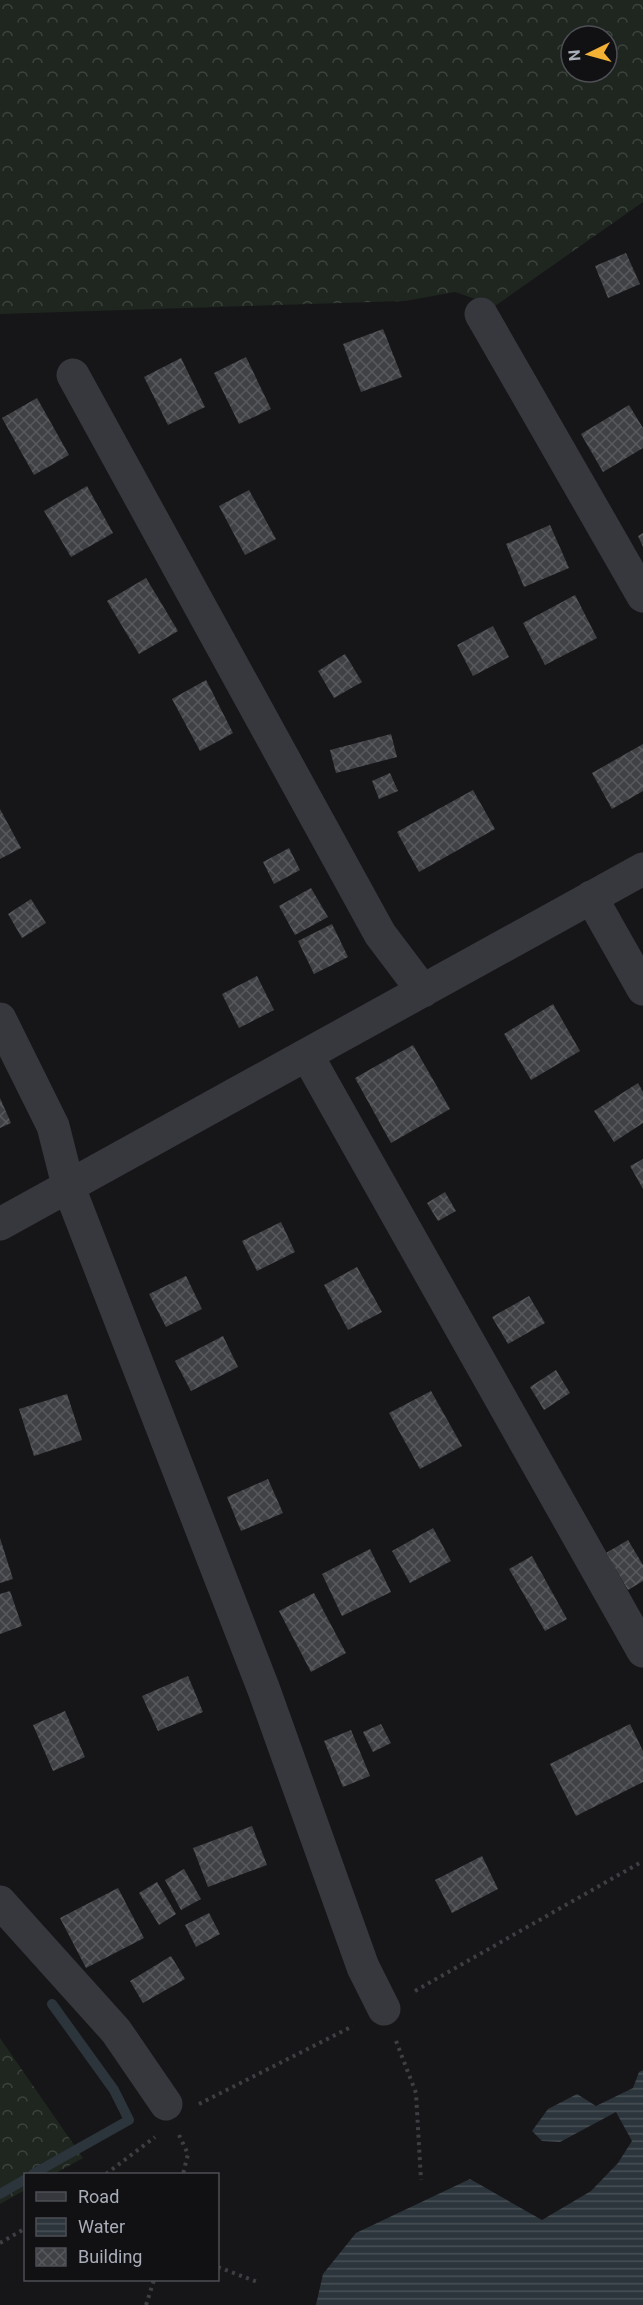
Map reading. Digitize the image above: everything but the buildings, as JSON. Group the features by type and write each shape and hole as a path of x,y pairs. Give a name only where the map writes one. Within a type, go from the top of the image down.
{"street":[{"path":"481,314 643,596"},
{"path":"73,375 375,924 423,990"},
{"path":"0,1224 643,869"},
{"path":"591,897 643,989"},
{"path":"0,1019 53,1126 68,1185 264,1690 363,1967 384,2009"},
{"path":"307,1055 643,1651"},
{"path":"0,1902 116,2031 166,2104"}],"path":[{"path":"384,2009 416,2093 421,2180"},
{"path":"109,2173 165,2129 166,2104"},
{"path":"0,2243 24,2229"},
{"path":"219,2267 260,2283"},
{"path":"146,2305 154,2281"}],"green space":[{"path":"0,0 643,0 643,202 495,306 455,292 405,301 0,314"},
{"path":"0,2038 83,2158 56,2173 24,2173 24,2191 0,2204"}],"water":[{"path":"643,2070 643,2305 316,2305 323,2274 356,2233 470,2179 542,2220 591,2191 618,2163 632,2141 616,2112 560,2142 542,2141 532,2131 548,2109 577,2094 596,2106 633,2088 639,2072"}],"waterway":[{"path":"35,2173 129,2120 114,2090 52,2004"},
{"path":"0,2194 24,2180"}]}
